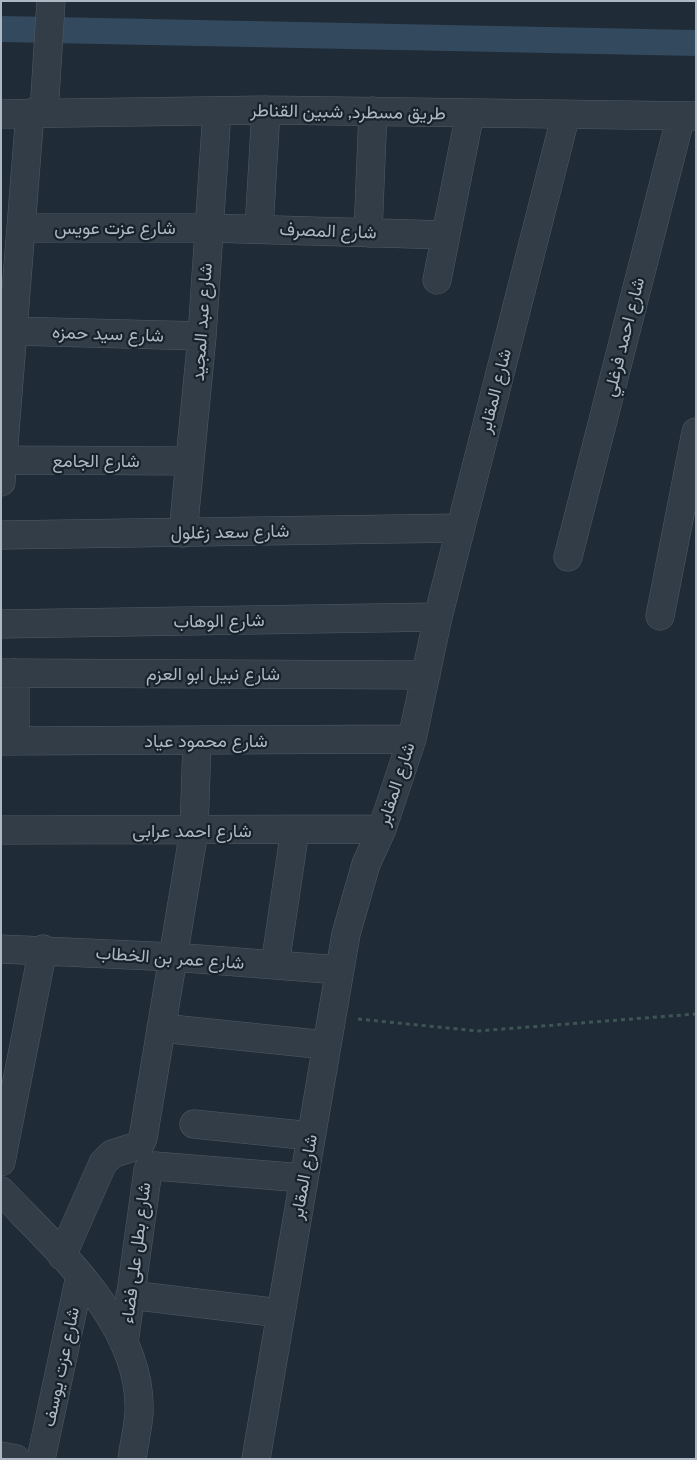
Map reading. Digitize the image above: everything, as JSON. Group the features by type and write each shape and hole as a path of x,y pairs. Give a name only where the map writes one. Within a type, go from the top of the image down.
{"street":[{"path":"2,471 21,228 40,107 51,10"},
{"name":"طريق مسطرد, شبين القناطر","path":"1,114 40,107 217,111 373,111 688,116"},
{"path":"260,229 266,110"},
{"name":"شارع عبد المجيد","path":"183,533 202,336 217,111"},
{"path":"368,233 373,111"},
{"path":"437,280 470,113"},
{"name":"شارع المقابر","path":"256,1459 339,970 366,864 382,830 412,740 438,617 566,114"},
{"name":"شارع احمد فرغلي","path":"568,557 688,116"},
{"name":"شارع عزت عويس","path":"21,228 209,228"},
{"name":"شارع المصرف","path":"209,228 446,235"},
{"name":"شارع سيد حمزه","path":"13,331 202,336"},
{"path":"660,616 696,432"},
{"name":"شارع الجامع","path":"2,471 190,462"},
{"name":"شارع سعد زغلول","path":"1,535 460,528"},
{"name":"شارع الوهاب","path":"1,624 438,617"},
{"path":"8,673 8,741"},
{"name":"شارع نبيل ابو العزم","path":"8,673 426,675"},
{"name":"شارع محمود عياد","path":"8,741 412,740"},
{"path":"62,1256 103,1163 112,1154 140,1145 194,831 197,741"},
{"name":"شارع احمد عرابى","path":"1,830 382,830"},
{"path":"274,965 295,830"},
{"name":"شارع عمر بن الخطاب","path":"1,948 173,957 339,970"},
{"path":"1,1162 12,1048 43,950"},
{"path":"161,1028 326,1045"},
{"path":"194,1124 311,1136"},
{"name":"شارع بطل على فضاء","path":"124,1343 146,1173 150,1168 155,1166 303,1178"},
{"path":"1,1191 80,1276 113,1319 124,1343 135,1376 139,1412 132,1459"},
{"name":"شارع عزت يوسف","path":"41,1459 80,1276"},
{"path":"130,1295 280,1313"},
{"path":"1,1456 16,1459"}],"path":[{"path":"331,1016 478,1031 696,1014"}],"waterway":[{"path":"1,29 696,43"}]}
